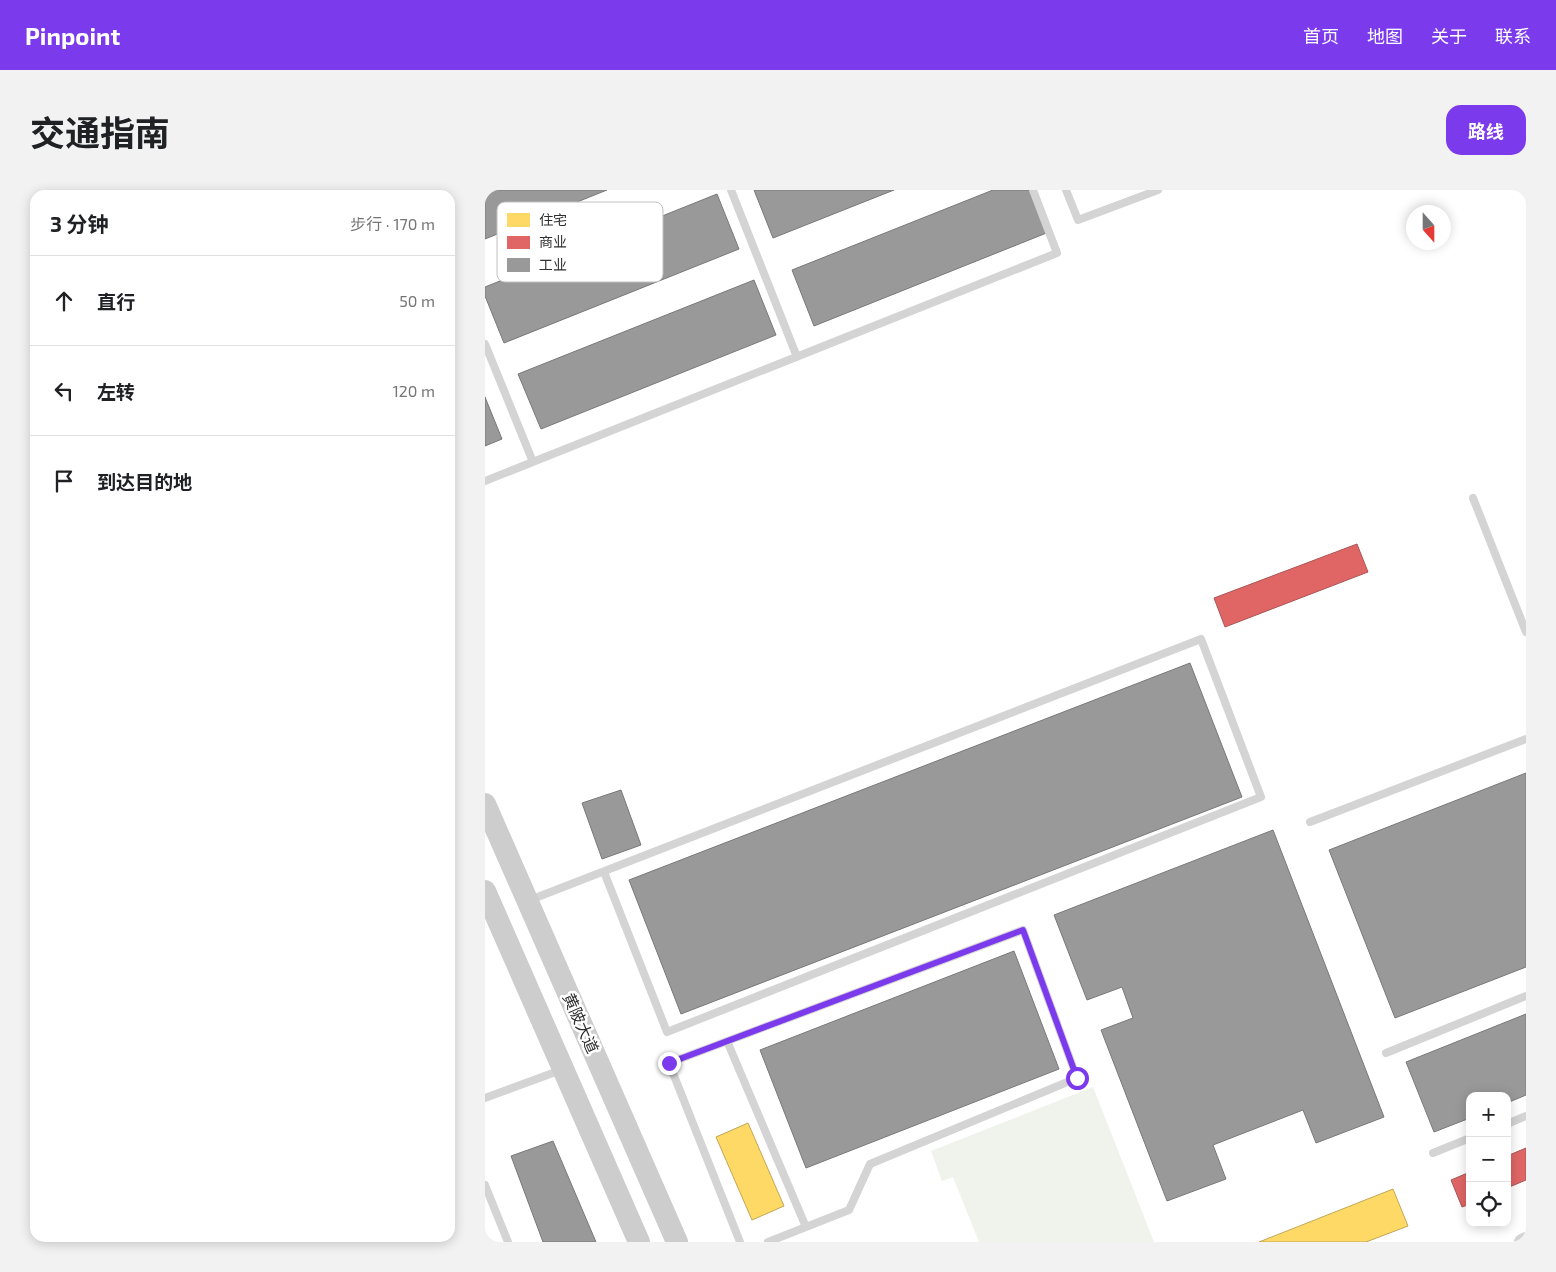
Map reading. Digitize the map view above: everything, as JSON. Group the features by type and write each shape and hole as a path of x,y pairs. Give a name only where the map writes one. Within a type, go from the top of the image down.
{"street":[{"name":"黄陂大道","path":"485,804 677,1242"},
{"path":"485,891 639,1242"},
{"path":"1522,1242 1526,1240"}],"lane":[{"path":"731,190 797,357"},
{"path":"485,481 1057,254 1033,190"},
{"path":"1066,190 1078,220 1158,190"},
{"path":"485,344 533,462"},
{"path":"1473,498 1526,632"},
{"path":"528,901 1201,639 1261,797 667,1032 603,872"},
{"path":"1310,822 1526,740"},
{"path":"740,1242 669,1063 1023,930 1077,1078 870,1164 849,1210 768,1242"},
{"path":"1385,1053 1526,996"},
{"path":"727,1041 806,1227"},
{"path":"485,1098 563,1070"},
{"path":"1511,1122 1526,1116"},
{"path":"1433,1153 1466,1140"},
{"path":"485,1185 507,1242"}],"shaded area":[{"path":"1093,1087 1154,1242 979,1242 953,1177 942,1181 931,1151"}],"building: 住宅":[{"path":"748,1123 784,1206 752,1220 716,1137"},
{"path":"1393,1189 1408,1226 1366,1242 1259,1242"}],"building: 商业":[{"path":"1357,544 1368,572 1225,627 1214,598"},
{"path":"1526,1148 1526,1180 1511,1186 1511,1182 1511,1154"},
{"path":"1466,1174 1466,1206 1462,1207 1451,1180"}],"building: 工业":[{"path":"485,190 607,190 577,202 497,202 497,234 485,239"},
{"path":"754,190 894,190 773,238"},
{"path":"993,190 1032,190 1049,232 814,326 792,270"},
{"path":"717,194 739,249 663,279 663,216"},
{"path":"754,280 776,335 541,429 518,374"},
{"path":"497,282 656,282 504,343 485,296 485,287"},
{"path":"485,397 502,439 485,446"},
{"path":"1190,663 1242,797 681,1014 629,880"},
{"path":"1526,773 1526,967 1395,1018 1329,850"},
{"path":"621,790 641,845 602,859 582,803"},
{"path":"1273,830 1384,1117 1316,1143 1303,1110 1213,1145 1226,1179 1167,1201 1101,1030 1133,1018 1122,987 1087,1000 1054,915"},
{"path":"1014,951 1059,1069 806,1168 760,1050"},
{"path":"1526,1014 1526,1095 1511,1101 1511,1092 1466,1092 1466,1120 1434,1132 1406,1062"},
{"path":"553,1141 596,1242 543,1242 511,1156"}],"route":[{"path":"669,1063 1023,930 1077,1078"}]}
